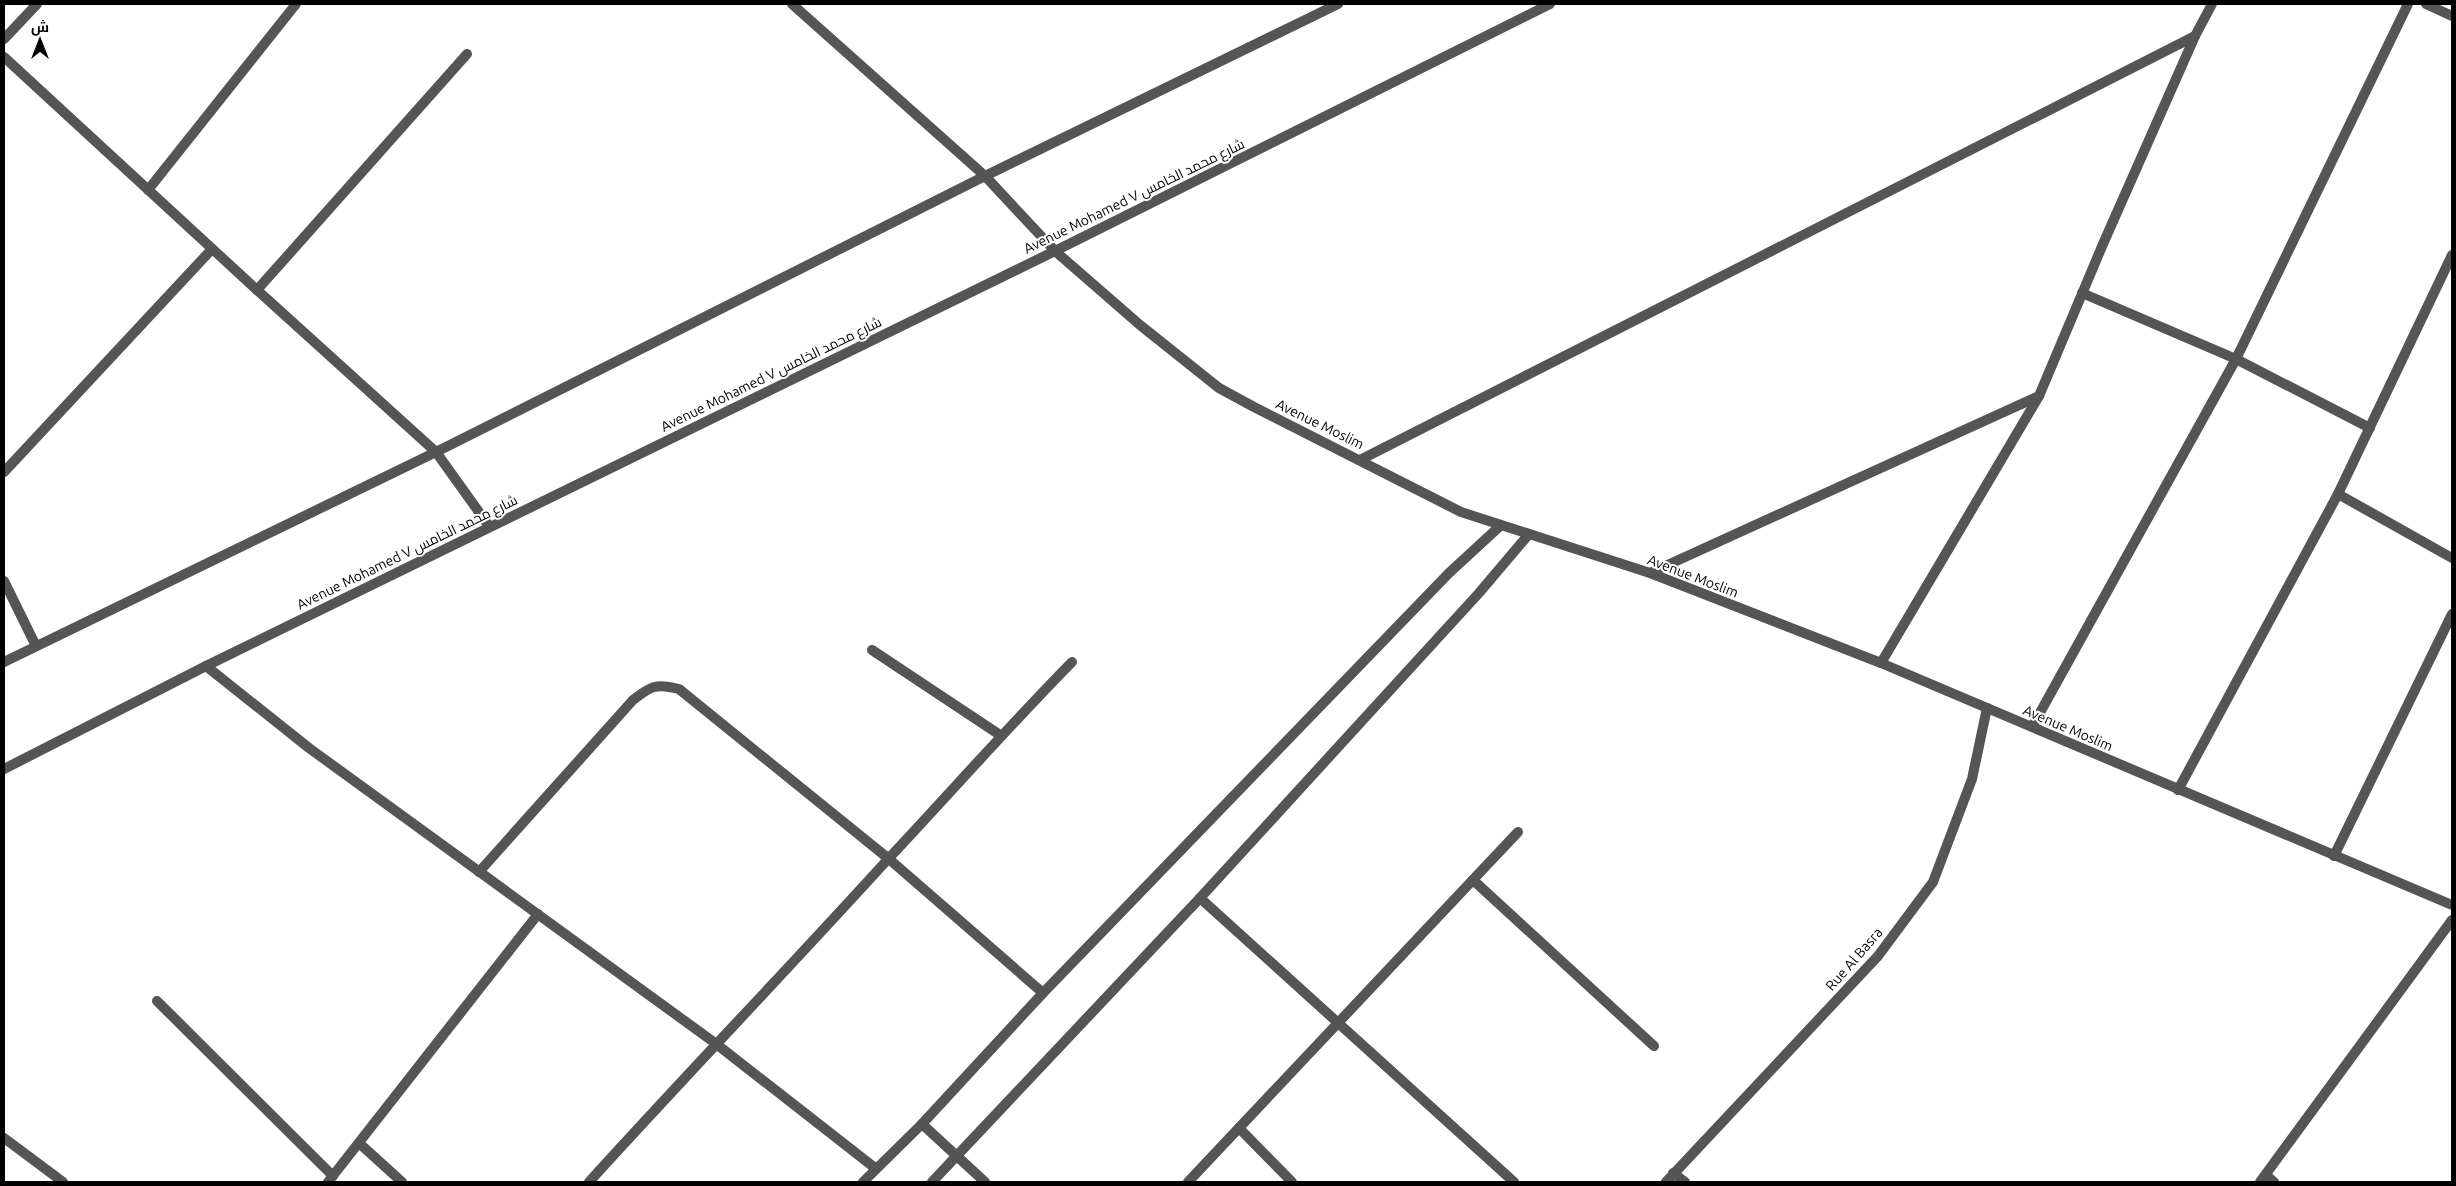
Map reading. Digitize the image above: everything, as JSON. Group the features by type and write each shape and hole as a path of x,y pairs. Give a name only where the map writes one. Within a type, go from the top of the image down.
{"street":[{"path":"4,39 38,4"},
{"path":"148,190 296,4"},
{"name":"Avenue Moslim","path":"792,4 985,176 1055,251 1140,325 1220,388 1461,512 1650,573 1881,663 2452,905"},
{"path":"4,662 436,452 985,176 1338,4"},
{"name":"Avenue Mohamed V شارع محمد الخامس","path":"4,769 206,666 1055,251 1550,4"},
{"path":"1881,663 2039,396 2195,36 2212,4"},
{"path":"2032,727 2236,359 2408,4"},
{"path":"2426,4 2452,16"},
{"path":"1360,460 2195,36"},
{"path":"256,290 467,54"},
{"path":"4,57 256,290 436,452 489,526"},
{"path":"4,472 212,249"},
{"path":"2178,790 2338,494 2452,255"},
{"path":"2082,293 2236,359 2370,428"},
{"path":"1650,573 2039,396"},
{"path":"2338,494 2452,558"},
{"path":"863,1182 875,1168 922,1124 1043,994 1449,573 1500,526"},
{"path":"932,1182 1200,898 1479,593 1529,534"},
{"path":"4,581 36,646"},
{"path":"2334,856 2452,614"},
{"path":"872,650 1000,735"},
{"path":"589,1182 715,1043 889,858 1000,735 1072,662"},
{"path":"206,666 309,748 715,1043 875,1168"},
{"path":"479,872 633,700 650,687 663,684 678,689 889,858 1043,994"},
{"name":"Rue Al Basra","path":"1666,1182 1878,956 1933,882 1972,779 1987,708"},
{"path":"1188,1182 1518,832"},
{"path":"1473,880 1654,1046"},
{"path":"1200,898 1337,1024 1514,1182"},
{"path":"157,1001 331,1179 538,914"},
{"path":"2274,1182 2263,1179 2452,920"},
{"path":"922,1124 986,1182"},
{"path":"1239,1128 1292,1182"},
{"path":"4,1138 63,1182"},
{"path":"358,1143 402,1182"},
{"path":"1674,1173 1685,1182"}]}
